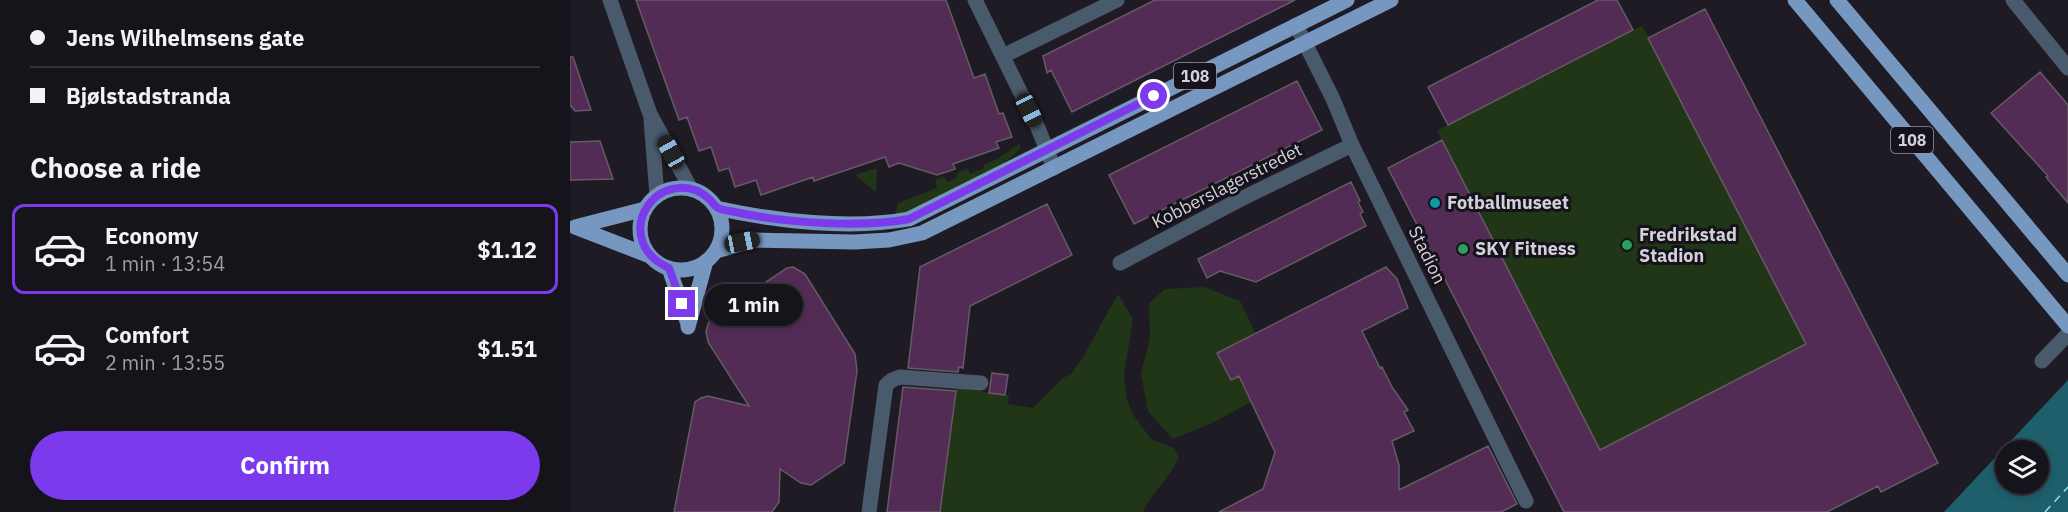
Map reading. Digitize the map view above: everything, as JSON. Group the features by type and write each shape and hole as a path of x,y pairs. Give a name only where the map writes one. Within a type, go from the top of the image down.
{"main road":[{"name":"108","path":"691,189 710,199 716,208 760,217 835,223 886,223 909,219 1347,0"},
{"name":"108","path":"669,268 689,269 711,256 756,240 855,242 909,237 933,228 1391,0"},
{"name":"108","path":"1795,0 2068,326"},
{"name":"108","path":"1837,0 2068,275"},
{"path":"691,189 668,190 657,196 645,209 640,221 643,246 659,264 669,268 688,327 711,256 722,234 722,225 716,208"},
{"path":"645,209 575,227 650,256"}],"street":[{"path":"610,0 650,114 691,189"},
{"path":"975,0 1054,168"},
{"path":"1003,57 1117,0"},
{"path":"2013,0 2068,68"},
{"name":"Stadion","path":"1296,25 1352,146 1526,501"},
{"path":"650,114 657,196"},
{"name":"Kobberslagerstredet","path":"1120,263 1239,200 1352,146"},
{"path":"2042,361 2068,334"},
{"path":"869,512 886,385 900,377 981,382"}],"green space":[{"name":"Fredrikstad Stadion","path":"1598,0 1617,0 1633,30 1642,26 1649,38 1705,9 1938,463 1881,492 1822,377 1564,512 1388,168 1442,140 1437,131 1448,125 1428,87"},
{"path":"1019,144 1021,147 1012,156 985,175 908,212 895,215 898,203 937,188 935,180 944,176 947,182 957,178 956,173 968,168 970,174 984,168 983,165 997,159"},
{"path":"877,168 876,192 855,175"},
{"path":"1204,287 1240,301 1256,334 1243,374 1245,379 1241,382 1251,402 1210,424 1173,439 1148,411 1141,374 1150,337 1149,303 1165,289"},
{"path":"1118,294 1133,319 1124,375 1127,400 1134,416 1151,439 1173,448 1179,457 1143,512 940,512 956,388 1009,395 1008,404 1033,408 1063,378 1071,374"}],"water":[{"path":"2068,380 2068,512 1944,512 1995,458 1995,494 2049,494 2049,440 2012,440"}],"building":[{"path":"636,0 946,0 974,78 985,74 999,114 1003,113 1012,137 996,142 999,148 953,164 955,169 937,175 899,163 889,167 885,157 814,181 813,177 761,195 756,180 735,187 729,168 719,171 711,147 699,151 687,117 679,120"},
{"path":"1155,0 1295,0 1072,112 1051,70 1047,73 1043,56"},
{"path":"1598,0 1617,0 1633,30 1448,125 1428,87"},
{"path":"1705,9 1938,463 1881,492 1878,486 1827,512 1564,512 1388,168 1442,140 1600,450 1806,344 1648,38"},
{"path":"570,57 573,57 591,110 575,111 570,105"},
{"path":"2040,72 2068,105 2068,203 2046,177 2048,176 1991,113"},
{"path":"1297,81 1322,130 1134,224 1109,175"},
{"path":"600,141 613,179 570,180 570,142"},
{"path":"1351,182 1360,201 1358,202 1363,212 1360,214 1366,226 1256,282 1220,271 1207,278 1198,259"},
{"path":"1047,204 1072,255 970,306 963,368 959,367 958,372 908,368 920,267"},
{"path":"793,267 805,274 855,354 857,371 844,463 811,485 801,483 780,469 779,502 772,512 674,512 695,402 708,396 749,406 708,342 706,331 710,319 787,268"},
{"path":"1386,267 1397,279 1408,308 1362,331 1380,368 1382,367 1408,410 1404,412 1414,431 1392,441 1399,465 1399,490 1488,446 1517,504 1501,512 1219,512 1263,489 1275,452 1239,376 1231,380 1217,353"},
{"path":"992,373 1008,375 1005,395 989,393"},
{"path":"903,387 956,391 940,512 887,512"}],"ferry route":[{"path":"2045,512 2068,487"}],"place":[{"name":"Fotballmuseet","path":"1435,203"},
{"name":"Fredrikstad Stadion","path":"1627,245"},
{"name":"SKY Fitness","path":"1463,249"}],"route":[{"path":"682,304 669,268 659,264 650,256 643,246 640,234 640,221 648,204 668,190 691,189 710,199 716,208 760,217 835,223 886,223 909,219 1154,96"}]}
